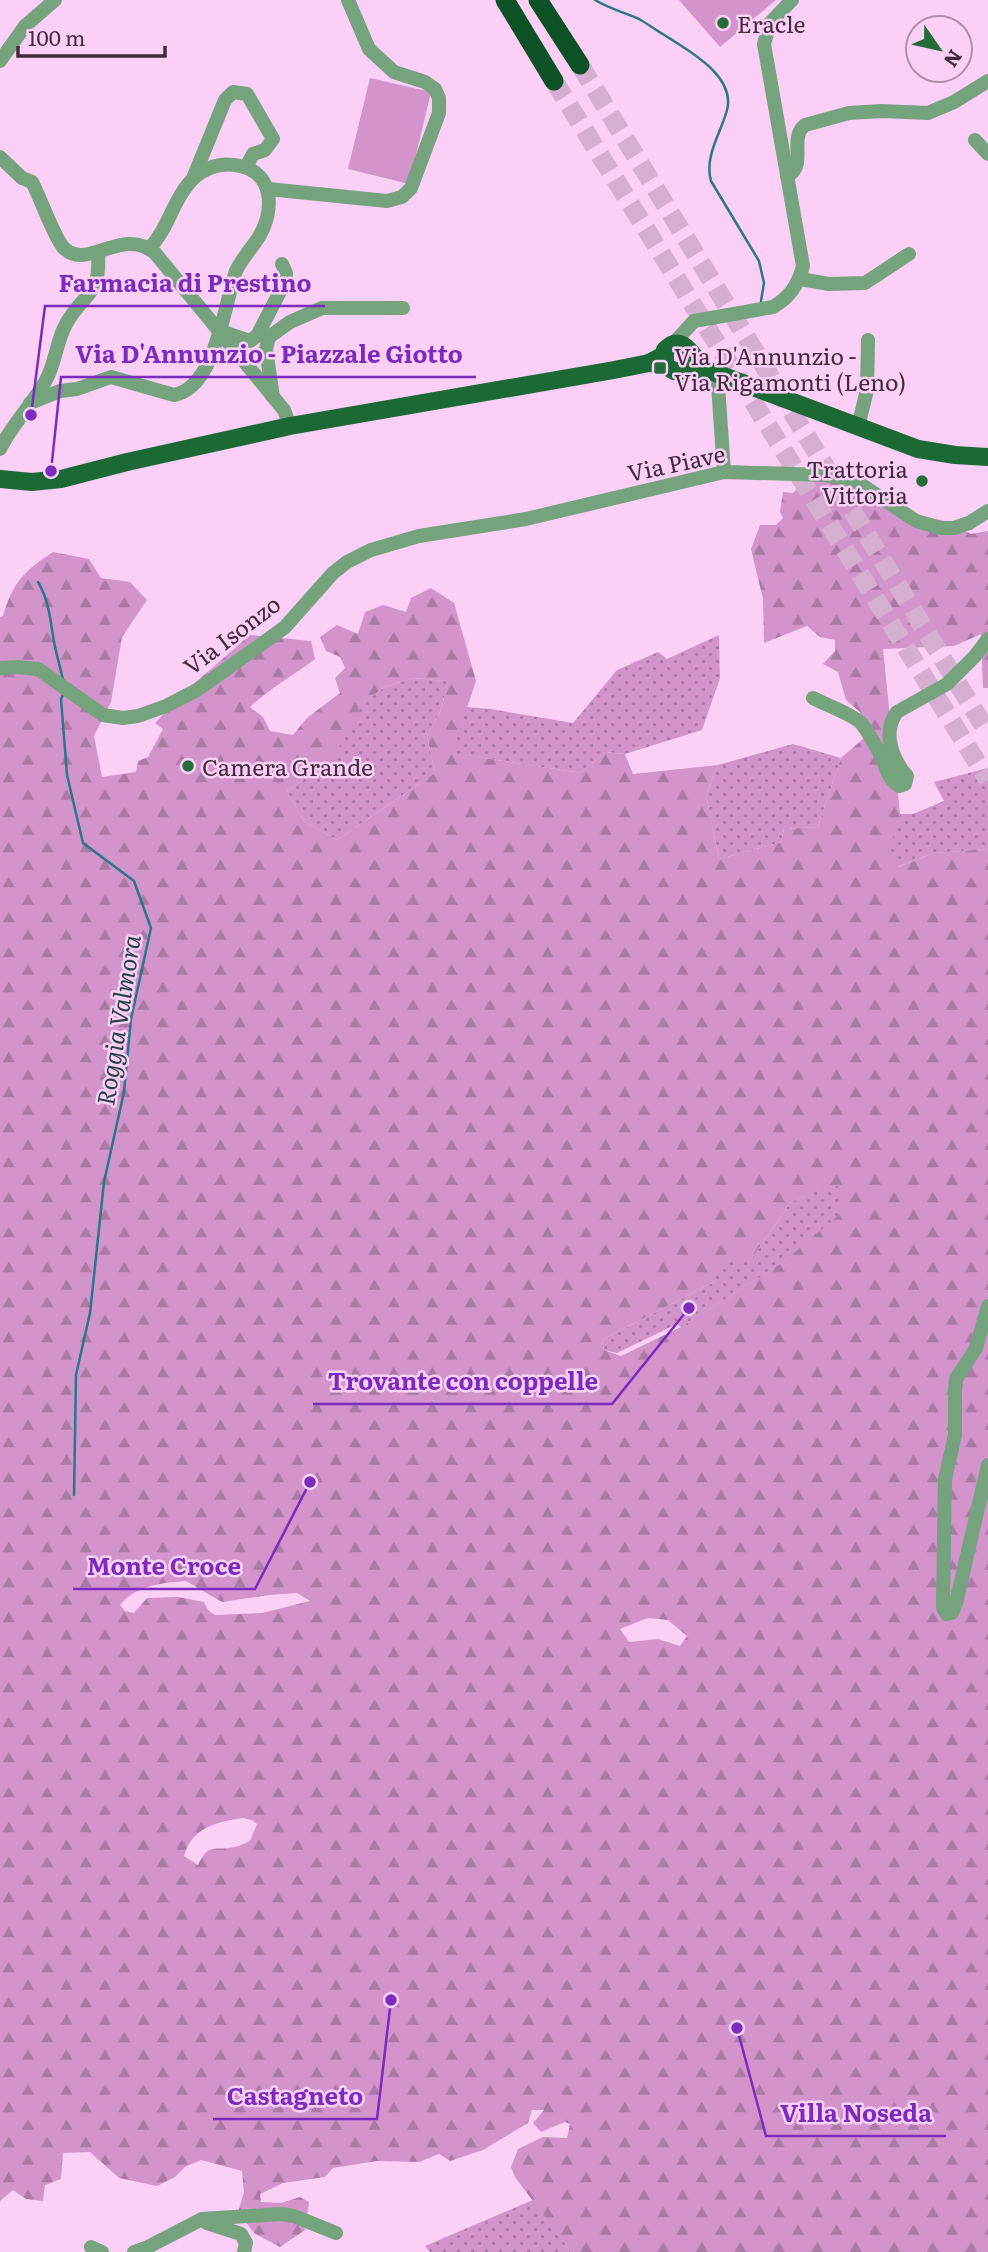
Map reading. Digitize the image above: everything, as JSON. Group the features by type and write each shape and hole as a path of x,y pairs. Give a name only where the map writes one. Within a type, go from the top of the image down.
{"highway":[{"path":"505,0 554,80"},
{"path":"538,0 580,65"}],"main road":[{"path":"0,479 32,482 61,479 127,461 290,426 675,354 713,373 747,383 918,449 988,457"}],"street":[{"path":"0,61 25,26 55,0"},
{"path":"268,189 387,201 402,197 411,188 439,113 439,98 435,89 425,82 394,72 369,49 348,0"},
{"path":"675,354 694,321 773,307 784,300 800,279 803,266 764,44 770,23 792,0"},
{"path":"787,176 793,173 796,167 797,136 805,125 849,113 928,113 954,102 988,81"},
{"path":"149,248 159,239 169,222 173,207 194,178 225,100 233,92 247,94 273,139 265,150 253,154 247,167"},
{"path":"975,139 988,154"},
{"path":"0,157 22,178 32,182 64,248 71,254 98,252 127,242 149,248 284,410 290,426"},
{"path":"30,403 60,391 77,389 111,377 142,384 166,394 182,393 196,384 220,331 238,268 260,235 267,219 269,204 268,189 263,179 247,167 221,164 207,168 194,178"},
{"path":"0,449 45,382 53,365 58,337 68,319 98,281 98,252"},
{"path":"800,279 828,284 865,283 909,254"},
{"path":"220,331 250,341 257,336 286,280 282,264"},
{"path":"274,398 267,349 268,337 290,322 322,308 403,308"},
{"path":"858,427 867,390 868,340"},
{"path":"713,373 718,385 724,472"},
{"name":"Via Piave","path":"526,519 724,472 826,475 859,482 916,521 941,528 954,528 969,523 988,511"},
{"name":"Via Isonzo","path":"0,668 38,669 103,715 122,718 138,716 166,706 197,690 264,643 285,627 346,562 371,550 419,536 526,519"},
{"path":"813,698 836,711 852,715 862,724 882,758 891,781 899,786 905,784 907,776 897,765 890,745 893,717 897,712 947,684 988,639"},
{"path":"988,1306 976,1348 956,1379 955,1436 945,1479 944,1499 943,1608 947,1614 951,1613 956,1603 988,1465"},
{"path":"134,2252 202,2219 221,2217 233,2219 281,2214 294,2216 336,2233"},
{"path":"202,2219 241,2234 246,2242 244,2252"}],"green space":[{"name":"Eracle","path":"679,0 776,0 720,47"},
{"path":"370,78 431,92 409,184 348,169"},
{"path":"810,478 858,488 910,514 945,521 971,534 988,531 988,688 983,688 981,634 954,646 883,649 900,814 888,855 898,867 934,853 988,849 988,2252 571,2252 515,2177 511,2167 518,2149 543,2137 567,2138 570,2124 565,2122 541,2132 533,2123 544,2110 532,2110 528,2123 483,2150 450,2161 439,2154 419,2162 377,2161 333,2168 325,2177 283,2183 260,2194 261,2202 281,2203 300,2197 309,2202 305,2230 280,2247 254,2233 238,2212 244,2192 242,2171 201,2160 185,2167 175,2177 157,2186 119,2178 90,2152 63,2153 61,2179 45,2185 43,2201 26,2199 13,2190 0,2201 0,617 3,616 11,594 21,578 53,552 89,559 101,578 130,582 147,600 122,637 111,702 94,736 102,777 136,772 138,761 148,757 163,729 155,723 189,688 250,635 311,641 315,659 250,707 263,717 270,731 293,735 307,718 340,693 335,678 345,668 340,657 326,651 320,637 337,625 358,634 365,612 383,605 406,612 411,598 431,588 454,603 476,681 452,753 581,773 605,752 625,754 633,774 718,765 706,795 719,859 781,842 784,829 818,827 841,758 864,738 860,712 846,700 838,672 823,664 835,651 835,640 820,637 807,626 764,643 763,599 751,549 760,525 776,525 783,518 780,512 783,492 793,493","holes":["413,678 448,681 441,710 427,736 435,773 337,840 304,821 287,791 326,764 360,718 358,706 385,687","829,1185 842,1187 839,1215 782,1263 681,1327 621,1356 604,1350 602,1340 714,1282 718,1269 733,1258 752,1258 790,1203","186,1581 222,1602 297,1593 310,1601 262,1613 215,1615 208,1610 204,1602 178,1597 147,1598 134,1613 125,1611 120,1605 134,1593 159,1584","648,1618 668,1620 687,1636 680,1646 658,1639 629,1642 620,1629","243,1818 257,1824 250,1841 235,1847 209,1850 198,1865 184,1856 199,1832"]},
{"path":"719,635 720,678 702,730 625,754 605,752 581,773 451,753 467,707 573,723 617,670 658,652 667,659"},
{"path":"413,678 448,681 441,710 427,736 435,773 337,840 304,821 287,791 326,764 358,706 385,687"},
{"path":"793,744 841,758 818,827 784,829 781,842 719,859 706,795 718,765"},
{"path":"988,768 988,849 934,853 897,867 887,855 900,814 913,814 944,801 934,782"},
{"path":"829,1184 843,1187 840,1215 781,1264 681,1327 677,1324 617,1353 604,1350 602,1340 714,1282 717,1269 733,1258 752,1258 790,1203"},
{"path":"533,2200 571,2252 430,2252 425,2246"}],"waterway":[{"path":"595,0 639,19 686,49 708,66 724,86 728,98 727,110 711,154 709,172 711,181 759,261 764,283 761,301"},
{"name":"Roggia Valmora","path":"38,582 48,608 63,680"},
{"name":"Roggia Valmora","path":"64,693 61,699 67,775 83,843 134,881 151,928 131,1019 124,1092 104,1182 90,1313 76,1375 74,1495"}],"tunnel":[{"path":"580,65 988,733"},
{"path":"554,81 988,780"}],"place":[{"name":"Eracle","path":"723,23"},
{"name":"Via D'Annunzio - Via Rigamonti (Leno)","path":"660,368"},
{"name":"Farmacia di Prestino","path":"31,415"},
{"name":"Via D'Annunzio - Piazzale Giotto","path":"51,471"},
{"name":"Trattoria Vittoria","path":"922,481"},
{"name":"Camera Grande","path":"188,766"},
{"name":"Trovante con coppelle","path":"689,1308"},
{"name":"Monte Croce","path":"310,1482"},
{"name":"Castagneto","path":"391,2000"},
{"name":"Villa Noseda","path":"737,2028"}]}
